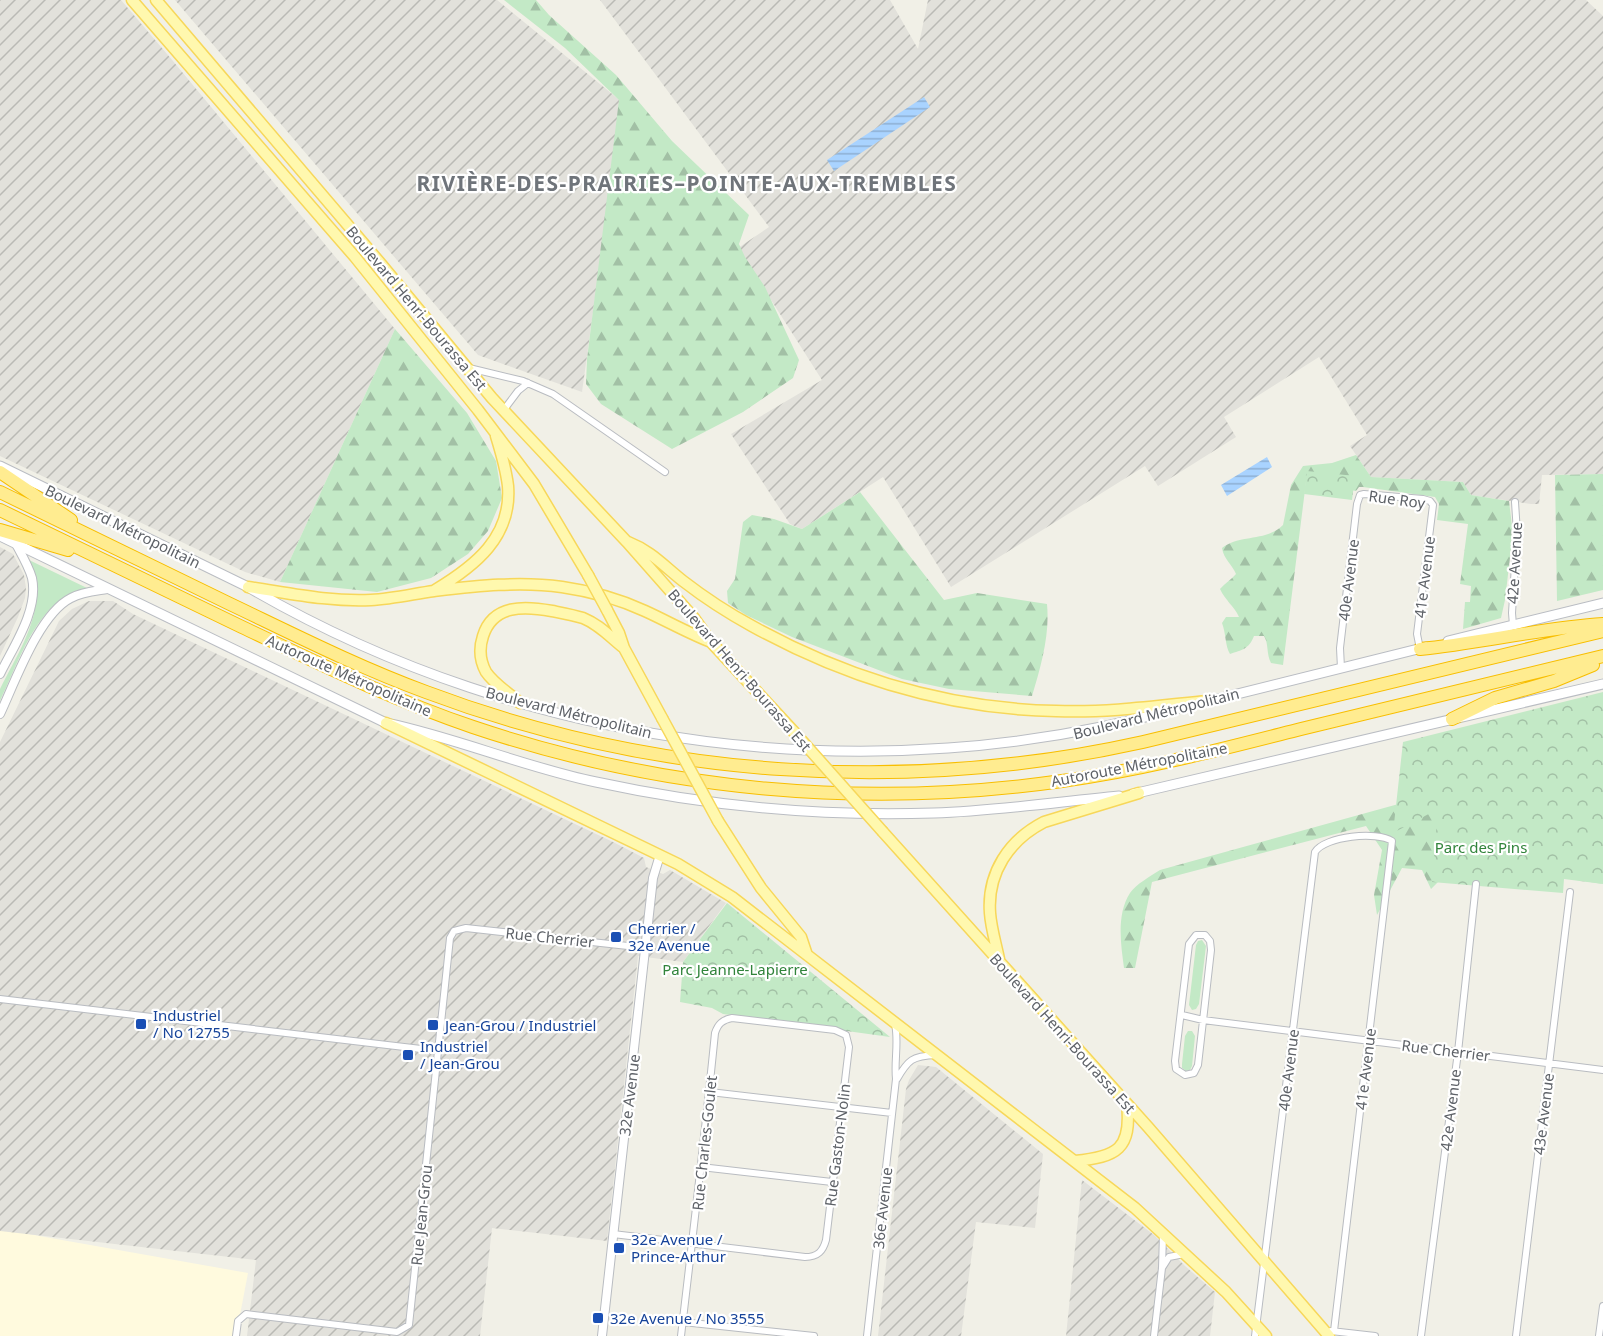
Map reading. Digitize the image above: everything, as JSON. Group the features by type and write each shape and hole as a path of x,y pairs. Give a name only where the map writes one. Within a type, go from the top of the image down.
{"highway":[{"path":"0,472 115,548"},
{"name":"Autoroute Métropolitaine","path":"0,492 353,662 424,692 539,728 618,747 708,762 797,770 880,772 940,770 989,767 1066,757 1143,742 1603,631"},
{"name":"Autoroute Métropolitaine","path":"0,510 356,681 475,728 549,750 622,767 705,782 781,790 870,794 947,792 1025,786 1102,775 1179,759 1603,658"},
{"path":"0,530 111,564"},
{"path":"1420,649 1467,645 1559,627 1603,624"},
{"path":"1452,719 1495,698 1554,681 1603,658"}],"main road":[{"name":"Boulevard Henri-Bourassa Est","path":"132,0 355,257 514,455 534,484 588,575 624,648 718,821 758,883 801,937 807,955 1135,1208 1185,1254 1255,1330 1266,1336"},
{"name":"Boulevard Henri-Bourassa Est","path":"156,0 503,411 627,542 694,618 711,642 795,733 1127,1104 1264,1262 1329,1332"},
{"path":"478,410 503,411"},
{"path":"432,592 476,562 500,528 506,511 508,487 495,433"},
{"name":"Boulevard Métropolitain","path":"0,466 248,587 282,607 374,650 449,680 520,703 606,724 695,740 774,749 852,752 935,750 1041,739 1131,722 1603,603"},
{"path":"0,536 690,870 725,892 807,955"},
{"path":"627,542 644,549 716,605 774,638 848,672 903,689 982,705 1056,711 1112,710 1207,701"},
{"path":"248,587 325,599 354,601 378,600 478,586 515,584 575,589 635,607 711,642"},
{"path":"520,703 494,681 481,660 480,646 483,633 490,622 504,611 515,607 528,607 576,616 599,627 624,648"},
{"path":"1000,962 989,905 994,877 1008,852 1024,835 1044,822 1139,794 1603,684"},
{"path":"386,723 430,733 593,782 692,800 774,809 842,813 934,813 1015,808 1139,794"},
{"path":"1075,1161 1106,1157 1121,1146 1128,1129 1127,1104"}],"street":[{"path":"466,368 528,383 558,397 665,471"},
{"path":"503,411 518,391 528,383"},
{"name":"Rue Roy","path":"1361,494 1423,499 1432,504"},
{"name":"40e Avenue","path":"1341,668 1340,648 1357,504 1361,494"},
{"name":"42e Avenue","path":"1513,625 1517,533 1515,502"},
{"name":"41e Avenue","path":"1420,649 1417,634 1432,504"},
{"path":"0,674 26,620 33,595 31,575 16,544"},
{"path":"0,714 35,640 51,615 70,598 90,591 107,589"},
{"name":"40e Avenue","path":"1255,1330 1315,852 1327,843 1358,836"},
{"name":"41e Avenue","path":"1329,1332 1369,1040 1392,841 1389,838 1358,836"},
{"name":"32e Avenue","path":"602,1336 653,874 660,855"},
{"name":"42e Avenue","path":"1421,1336 1458,1052 1476,884"},
{"name":"43e Avenue","path":"1515,1336 1570,892"},
{"name":"Rue Cherrier","path":"454,931 466,928 646,948"},
{"name":"Rue Jean-Grou","path":"236,1336 237,1321 246,1314 397,1332 409,1325 450,938 454,931"},
{"path":"1196,935 1204,935 1210,941 1211,950 1203,1020 1198,1065 1194,1073 1185,1075 1176,1069 1175,1061 1189,944 1196,935"},
{"path":"0,999 438,1051"},
{"name":"Rue Cherrier","path":"1182,1016 1603,1070"},
{"name":"Rue Charles-Goulet","path":"681,1336 715,1033 720,1023 732,1018 835,1030 846,1035"},
{"name":"36e Avenue","path":"867,1336 896,1080 895,1023"},
{"name":"Rue Gaston-Nolin","path":"692,1242 805,1257 813,1257 820,1253 826,1240 849,1047 846,1035"},
{"path":"896,1080 911,1059 936,1055"},
{"path":"710,1092 892,1113"},
{"path":"701,1167 832,1182"},
{"path":"1154,1336 1162,1268 1163,1233"},
{"path":"613,1234 692,1242"},
{"path":"1162,1268 1169,1257 1185,1254"},
{"path":"1599,1336 1603,1306"},
{"path":"683,1322 814,1336"},
{"path":"1329,1332 1375,1336"}],"shaded area":[{"path":"0,0 121,0 395,329 280,582 245,572 0,456"},
{"path":"175,0 497,0 622,102 582,392 478,355"},
{"path":"600,0 890,0 918,49 928,0 1586,0 1603,16 1603,474 1542,475 1539,504 1471,495 1463,482 1371,477 1350,446 1367,435 1319,357 1224,417 1236,437 1158,486 1145,466 951,587 883,477 802,529 790,524 731,434 822,380 738,248 769,227"},
{"path":"0,547 13,554 24,575 26,588 18,617 0,656"},
{"path":"89,601 113,601 133,614 613,842 644,858 646,867 663,874 670,870 726,903 683,962 638,956 607,1241 492,1228 480,1336 247,1336 256,1260 0,1231 0,742 59,621 72,609"},
{"path":"918,1065 936,1067 1043,1154 1035,1228 976,1222 961,1336 878,1336 906,1089"},
{"path":"1082,1180 1154,1235 1215,1292 1210,1336 1066,1336"},
{"path":"0,1229 248,1273 236,1336 0,1336"}],"green space":[{"path":"504,0 536,0 549,15 616,75 672,141 749,215 739,244 765,287 799,360 793,378 743,412 672,449 601,404 586,384 587,359 619,100 565,48"},
{"path":"395,329 467,413 496,461 502,498 488,531 468,554 431,578 377,592 280,582"},
{"path":"1356,455 1371,477 1463,482 1471,495 1509,501 1512,526 1511,549 1501,618 1463,629 1465,602 1470,602 1471,586 1460,584 1468,524 1437,520 1439,504 1435,497 1363,487 1359,487 1356,491 1306,482 1283,665 1271,663 1264,636 1254,636 1242,650 1230,654 1222,623 1226,617 1239,617 1220,589 1236,574 1224,556 1222,548 1237,541 1269,534 1283,525 1291,485 1303,466 1332,463"},
{"path":"1307,471 1355,476 1352,500 1304,494"},
{"path":"1603,474 1603,590 1557,601 1555,475"},
{"path":"860,492 944,600 977,593 1047,604 1046,639 1032,696 949,689 902,679 792,637 746,615 728,603 727,591 735,579 743,522 752,515 774,519 802,529"},
{"path":"29,560 87,588 70,594 43,618 23,650 0,701 0,689 24,642 35,610 37,594 35,577"},
{"name":"Parc des Pins","path":"1603,692 1603,884 1564,879 1563,893 1432,882 1438,809 1393,833 1403,742"},
{"name":"Parc des Pins","path":"1431,795 1603,884 1564,878 1441,879 1431,889 1422,870 1402,868 1377,915 1374,895 1382,850 1366,826 1152,882 1135,968 1124,968 1121,920 1126,902 1136,886 1160,870"},
{"name":"Parc Jeanne-Lapierre","path":"727,903 890,1037 723,1014 712,1008 680,1002 683,962"},
{"path":"1202,940 1206,946 1199,1004 1196,1009 1192,1010 1189,1005 1196,945"},
{"path":"1188,1031 1192,1031 1195,1036 1192,1066 1186,1071 1182,1068 1182,1064 1185,1036"}],"water":[{"path":"924,97 930,107 834,171 827,160"},
{"path":"1267,457 1272,467 1227,496 1221,485"}],"place":[{"name":"Cherrier / 32e Avenue","path":"616,937"},
{"name":"Industriel / No 12755","path":"141,1024"},
{"name":"Jean-Grou / Industriel","path":"433,1025"},
{"name":"Industriel / Jean-Grou","path":"408,1055"},
{"name":"32e Avenue / Prince-Arthur","path":"619,1248"},
{"name":"32e Avenue / No 3555","path":"598,1318"}],"district":[{"name":"RIVIÈRE-DES-PRAIRIES–POINTE-AUX-TREMBLES","path":"687,183"}]}
